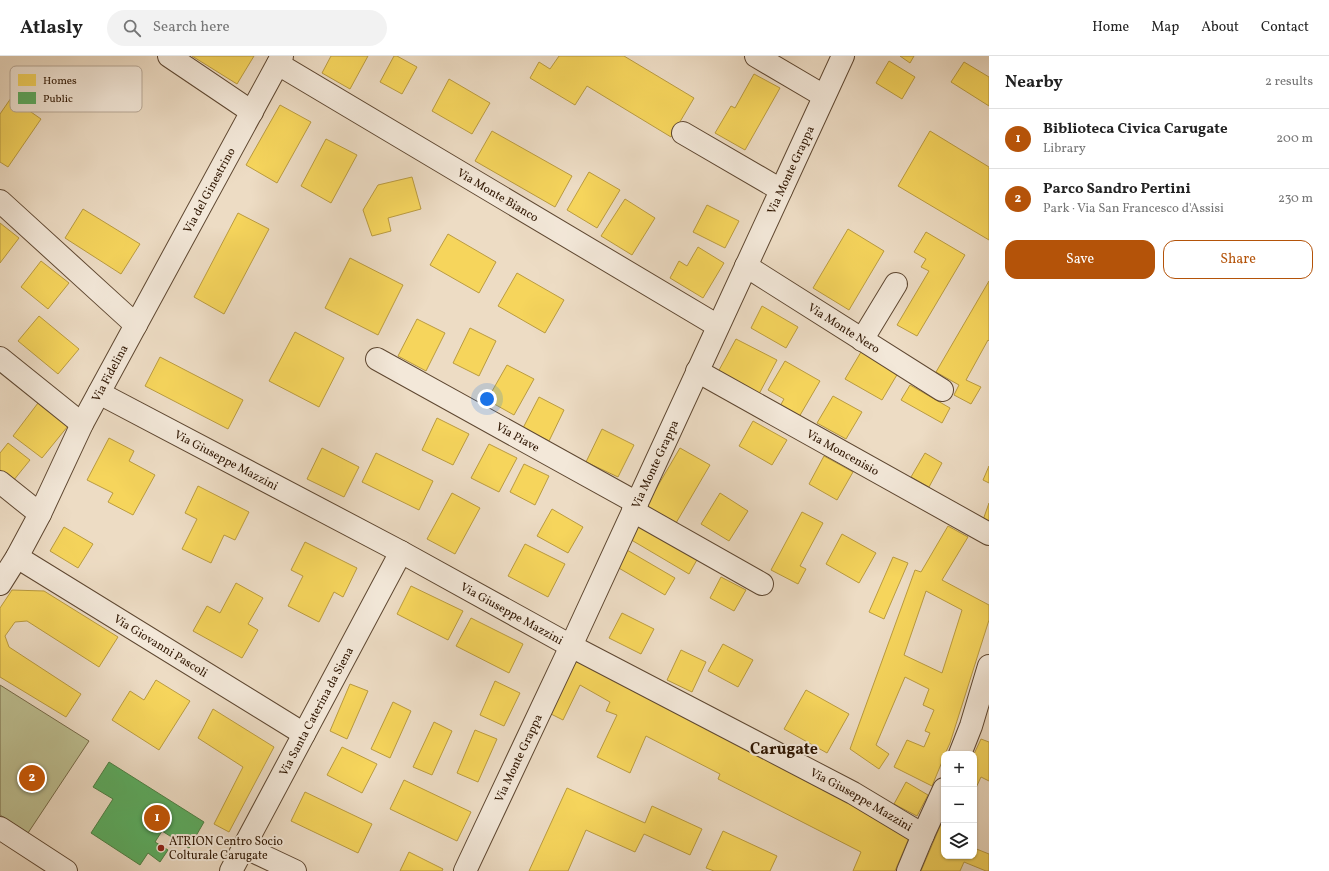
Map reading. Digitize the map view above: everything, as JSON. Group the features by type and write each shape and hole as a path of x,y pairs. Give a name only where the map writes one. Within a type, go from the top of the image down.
{"street":[{"path":"169,56 252,112"},
{"path":"756,56 824,96"},
{"name":"Via Monte Grappa","path":"465,871 571,646 843,56"},
{"name":"Via del Ginestrino","path":"136,325 280,60"},
{"name":"Via Monte Bianco","path":"280,60 718,326"},
{"path":"683,133 781,190"},
{"path":"0,201 136,325"},
{"name":"Via Monte Nero","path":"746,266 942,390"},
{"path":"862,340 896,284"},
{"name":"Via Fidelina","path":"0,584 17,557 40,514 82,424 136,325"},
{"path":"0,358 82,424"},
{"name":"Via Piave","path":"377,359 635,507 762,584"},
{"name":"Via Moncenisio","path":"697,371 989,534"},
{"name":"Via Giuseppe Mazzini","path":"99,393 401,552 571,646 853,793 923,834"},
{"path":"0,482 40,514"},
{"name":"Via Santa Caterina da Siena","path":"231,871 401,552"},
{"name":"Via Giovanni Pascoli","path":"17,557 304,734"},
{"path":"961,751 973,721 989,666"},
{"path":"908,871 941,795"},
{"path":"0,828 66,871"},
{"path":"244,847 283,868"}],"green space":[{"path":"0,685 89,741 28,833 0,815"}],"building: Homes":[{"path":"192,56 254,56 237,84"},
{"path":"331,56 368,56 350,89 322,73"},
{"path":"394,56 397,56 417,67 402,94 380,82"},
{"path":"559,56 624,56 694,98 671,137 587,86 575,105 530,78 539,62 550,69"},
{"path":"900,56 914,56 910,63"},
{"path":"889,61 915,77 902,99 876,83"},
{"path":"964,62 989,77 989,106 951,82"},
{"path":"754,74 780,88 745,150 715,133 731,106 735,108"},
{"path":"449,79 490,103 472,134 432,111"},
{"path":"10,99 10,112 31,112 41,119 8,167 0,162 0,114"},
{"path":"280,105 311,122 277,183 246,165"},
{"path":"492,131 572,176 555,207 475,161"},
{"path":"930,131 989,167 989,240 898,186"},
{"path":"326,139 357,155 331,203 301,186"},
{"path":"589,172 620,190 597,228 567,210"},
{"path":"412,177 421,209 388,218 391,231 372,236 363,210 378,185"},
{"path":"625,199 655,218 632,255 601,236"},
{"path":"707,205 739,221 725,248 693,232"},
{"path":"83,209 140,244 121,274 65,238"},
{"path":"238,213 269,229 224,314 194,297"},
{"path":"0,223 19,238 0,263"},
{"path":"848,229 884,251 849,310 813,288"},
{"path":"926,232 965,255 917,336 897,325 929,271 921,267 926,259 914,252"},
{"path":"448,234 496,262 479,293 430,265"},
{"path":"698,247 724,263 703,298 670,278 679,261 687,266"},
{"path":"350,258 403,285 378,335 325,308"},
{"path":"41,261 69,283 48,309 21,287"},
{"path":"517,273 564,300 545,333 498,306"},
{"path":"989,281 989,341 988,340 966,380 981,387 971,404 954,395 959,385 936,372"},
{"path":"762,306 798,327 786,348 751,328"},
{"path":"39,316 79,349 58,374 18,341"},
{"path":"417,319 445,333 426,371 398,356"},
{"path":"470,328 496,341 479,376 453,363"},
{"path":"295,332 344,358 319,407 269,381"},
{"path":"736,339 777,360 759,394 718,372"},
{"path":"861,352 898,373 882,400 845,379"},
{"path":"160,357 243,400 228,429 145,386"},
{"path":"785,361 820,381 799,417 780,406 784,399 768,390"},
{"path":"507,365 534,379 514,415 487,400"},
{"path":"910,385 950,408 942,423 901,400"},
{"path":"833,396 862,412 846,439 817,423"},
{"path":"539,397 564,410 549,441 523,428"},
{"path":"38,403 68,426 42,458 13,436"},
{"path":"437,418 469,434 453,465 422,450"},
{"path":"753,421 787,440 772,465 739,446"},
{"path":"602,429 634,445 618,477 586,462"},
{"path":"109,438 134,451 129,461 155,475 133,515 108,502 113,493 87,480"},
{"path":"8,443 30,460 13,481 0,470 0,453"},
{"path":"489,444 517,458 499,492 471,478"},
{"path":"322,448 359,467 344,497 307,479"},
{"path":"680,448 710,465 676,523 646,506"},
{"path":"376,453 433,481 419,510 362,482"},
{"path":"925,453 942,463 929,487 911,477"},
{"path":"824,456 853,472 837,500 809,484"},
{"path":"524,464 549,476 535,505 510,492"},
{"path":"989,466 989,483 983,480"},
{"path":"198,486 249,512 235,540 224,535 211,563 182,549 197,519 185,513"},
{"path":"452,493 480,508 455,554 427,539"},
{"path":"720,493 748,511 729,541 701,524"},
{"path":"989,503 989,522 983,520"},
{"path":"552,509 583,527 568,553 537,536"},
{"path":"802,512 823,523 800,566 806,569 798,584 771,570"},
{"path":"638,522 698,558 689,574 628,538"},
{"path":"948,526 968,537 942,580 989,605 989,620 950,743 946,751 941,751 941,764 932,786 894,767 907,740 924,747 930,733 925,731 934,710 923,705 929,689 905,677 876,745 889,754 879,769 850,749 915,570 921,572","holes":["926,591 962,610 942,673 904,655"]},
{"path":"64,527 93,544 78,568 50,551"},
{"path":"842,534 876,553 859,583 826,564"},
{"path":"305,542 357,568 343,597 334,592 319,622 288,606 303,576 291,570"},
{"path":"525,544 565,564 548,597 508,576"},
{"path":"627,550 675,578 665,595 617,567"},
{"path":"893,557 908,563 884,619 869,612"},
{"path":"721,577 746,590 734,611 710,598"},
{"path":"236,583 263,598 248,624 258,630 242,658 193,631 207,606 220,613"},
{"path":"411,586 463,611 448,640 397,614"},
{"path":"12,590 44,591 118,637 99,667 27,621 15,622 5,636 9,647 81,694 66,717 0,677 0,608"},
{"path":"622,613 654,629 641,654 609,638"},
{"path":"471,618 523,644 509,673 456,646"},
{"path":"723,644 753,660 738,687 708,671"},
{"path":"681,650 706,662 692,692 667,680"},
{"path":"573,657 911,833 895,871 853,871 861,852 718,779 720,774 646,736 630,773 597,757 617,715 606,711 610,702 580,685 563,720 547,712"},
{"path":"156,680 190,701 159,750 112,720 130,691 144,700"},
{"path":"495,681 520,693 504,726 480,715"},
{"path":"350,684 368,691 347,739 330,731"},
{"path":"806,690 849,714 827,753 784,729"},
{"path":"393,702 411,711 390,758 371,749"},
{"path":"213,709 274,747 229,832 214,824 243,767 198,738"},
{"path":"434,722 452,731 432,775 413,767"},
{"path":"475,730 497,739 478,782 457,773"},
{"path":"981,739 989,742 989,781 981,777 977,786 977,751 975,751"},
{"path":"342,747 377,764 362,793 327,775"},
{"path":"404,780 471,812 457,841 390,809"},
{"path":"906,782 928,795 917,816 894,804"},
{"path":"567,788 645,823 652,806 702,829 690,855 644,834 635,852 586,830 568,871 529,871"},
{"path":"305,792 372,824 358,853 291,821"},
{"path":"941,824 941,859 977,859 977,849 989,854 989,871 964,862 960,871 921,871"},
{"path":"723,831 777,856 770,871 714,871 706,868"},
{"path":"409,852 443,869 442,871 400,871"}],"building: Public":[{"path":"109,762 204,822 189,848 162,831 155,842 168,850 160,862 148,853 140,865 91,833 113,799 93,787"}],"place":[{"name":"Parco Sandro Pertini","path":"32,778"},
{"name":"Biblioteca Civica Carugate","path":"157,818"},
{"name":"ATRION Centro Socio Colturale Carugate","path":"161,848"}],"district":[{"name":"Carugate","path":"784,748"}]}
